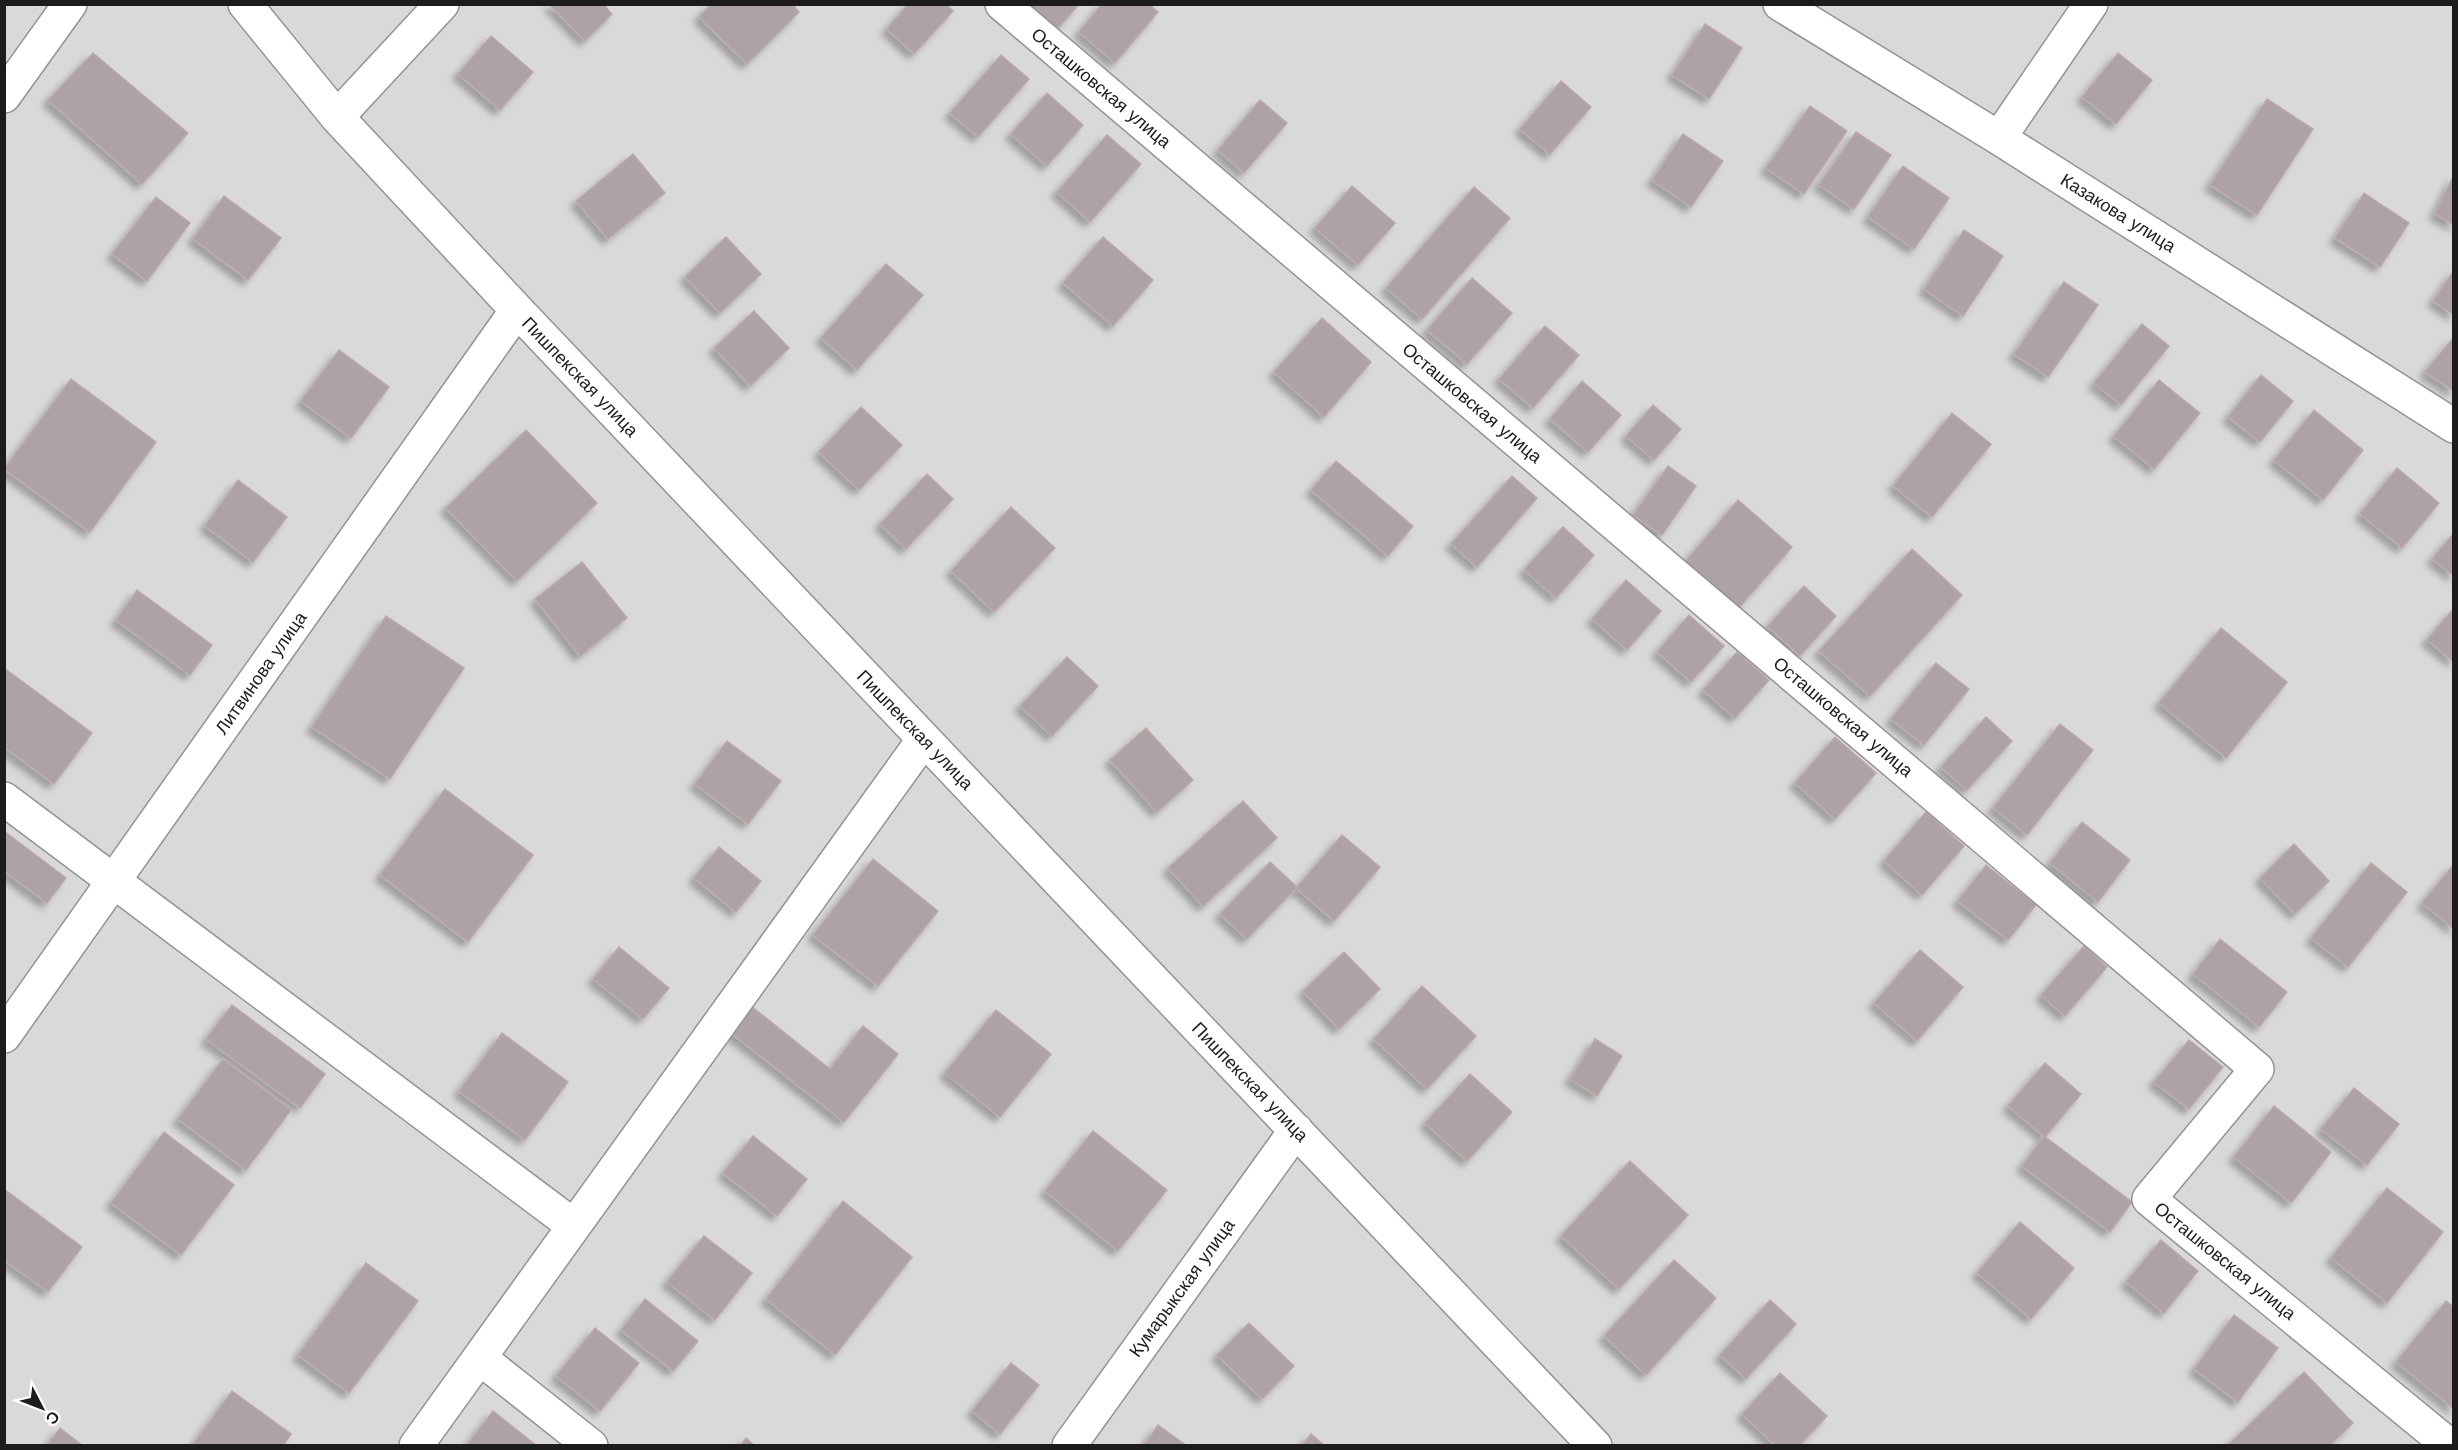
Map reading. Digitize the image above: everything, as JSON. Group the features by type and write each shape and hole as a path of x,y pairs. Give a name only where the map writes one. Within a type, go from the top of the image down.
{"street":[{"path":"4,96 70,4"},
{"name":"Пишпекская улица","path":"245,4 337,117 517,310 1595,1446"},
{"path":"337,117 442,4"},
{"name":"Осташковская улица","path":"1002,4 2257,1069 2150,1199 2450,1446"},
{"name":"Казакова улица","path":"1780,4 1999,138 2454,426"},
{"path":"1999,138 2091,4"},
{"name":"Литвинова улица","path":"4,1036 517,310"},
{"path":"416,1446 924,738"},
{"path":"4,799 574,1226"},
{"name":"Кумарыкская улица","path":"1069,1446 1296,1130"},
{"path":"480,1358 591,1446"}],"shaded area":[{"path":"5,5 2453,5 2453,1445 5,1445"}],"building":[{"path":"549,4 603,4 612,14 585,41"},
{"path":"711,4 792,4 799,12 747,64 699,17"},
{"path":"908,4 946,4 953,11 914,54 887,29"},
{"path":"1017,4 1079,4 1052,35"},
{"path":"1102,4 1149,4 1158,12 1115,63 1079,32"},
{"path":"1705,24 1742,48 1709,99 1672,75"},
{"path":"491,36 533,72 500,110 458,74"},
{"path":"93,53 188,133 142,184 48,100"},
{"path":"2118,53 2152,80 2116,124 2082,97"},
{"path":"1001,55 1029,79 978,137 950,113"},
{"path":"1561,81 1591,107 1550,154 1520,129"},
{"path":"1047,93 1083,125 1047,166 1011,134"},
{"path":"2267,99 2313,129 2257,215 2210,185"},
{"path":"1260,100 1287,123 1244,173 1218,150"},
{"path":"1810,106 1847,131 1804,194 1766,168"},
{"path":"1856,132 1891,155 1854,209 1819,185"},
{"path":"1683,134 1723,161 1691,207 1652,180"},
{"path":"1107,135 1141,164 1090,222 1057,192"},
{"path":"633,154 665,193 608,239 576,201"},
{"path":"1903,166 1949,198 1914,249 1868,217"},
{"path":"2454,175 2454,225 2435,214"},
{"path":"1352,186 1395,223 1358,265 1315,228"},
{"path":"1474,187 1510,218 1422,319 1386,288"},
{"path":"2364,193 2409,223 2380,267 2335,238"},
{"path":"224,196 281,238 248,280 193,239"},
{"path":"156,197 190,223 147,281 112,254"},
{"path":"1964,230 2003,256 1963,316 1924,289"},
{"path":"726,237 761,274 720,313 685,277"},
{"path":"1103,237 1153,280 1113,326 1063,283"},
{"path":"886,264 923,295 857,370 821,338"},
{"path":"2454,270 2454,315 2433,301"},
{"path":"1472,278 1512,313 1467,364 1427,330"},
{"path":"2064,282 2098,305 2048,377 2014,354"},
{"path":"754,311 789,348 750,386 714,348"},
{"path":"1322,318 1371,362 1324,417 1274,372"},
{"path":"2142,324 2169,346 2121,405 2094,383"},
{"path":"1545,326 1579,355 1533,408 1499,379"},
{"path":"2454,337 2454,391 2425,372"},
{"path":"339,350 389,387 351,438 301,401"},
{"path":"2261,375 2293,401 2260,442 2228,417"},
{"path":"71,379 156,442 90,532 4,469"},
{"path":"2159,380 2200,413 2154,469 2114,436"},
{"path":"1582,381 1621,415 1588,452 1550,419"},
{"path":"1653,405 1681,429 1654,460 1626,436"},
{"path":"861,407 902,445 859,490 819,452"},
{"path":"2314,410 2363,450 2323,500 2274,460"},
{"path":"1952,413 1991,444 1932,517 1893,486"},
{"path":"526,430 597,503 517,581 446,508"},
{"path":"1336,461 1413,526 1388,556 1311,490"},
{"path":"1668,466 1696,486 1662,535 1633,515"},
{"path":"2397,468 2439,503 2402,548 2360,514"},
{"path":"927,474 953,499 906,549 880,524"},
{"path":"1512,476 1537,498 1477,567 1451,544"},
{"path":"238,480 287,517 253,562 205,526"},
{"path":"1738,500 1792,547 1737,610 1684,563"},
{"path":"1011,507 1055,548 994,612 951,571"},
{"path":"1563,527 1594,555 1556,598 1524,570"},
{"path":"2454,533 2454,576 2432,559"},
{"path":"1912,549 1962,595 1870,696 1819,651"},
{"path":"582,562 627,618 580,656 535,599"},
{"path":"1626,580 1661,611 1627,650 1592,619"},
{"path":"1804,586 1836,616 1800,656 1768,626"},
{"path":"137,590 212,645 190,675 116,620"},
{"path":"2454,608 2454,662 2427,640"},
{"path":"1689,615 1724,646 1691,682 1657,652"},
{"path":"386,616 464,668 390,779 312,727"},
{"path":"2221,628 2287,682 2226,758 2159,703"},
{"path":"1737,652 1769,680 1735,718 1703,690"},
{"path":"1067,657 1098,686 1052,736 1020,706"},
{"path":"1936,663 1969,689 1924,745 1891,719"},
{"path":"4,668 92,733 54,784 4,747"},
{"path":"1986,717 2012,741 1967,790 1941,767"},
{"path":"2060,724 2093,750 2027,835 1993,808"},
{"path":"1146,728 1193,780 1157,812 1110,760"},
{"path":"1835,737 1876,773 1835,819 1795,783"},
{"path":"727,741 781,781 748,824 695,784"},
{"path":"445,789 533,855 468,942 380,875"},
{"path":"1243,801 1277,838 1203,906 1168,868"},
{"path":"1926,812 1964,846 1922,895 1884,861"},
{"path":"2082,822 2130,860 2098,902 2050,863"},
{"path":"4,831 66,878 47,903 4,871"},
{"path":"1342,835 1380,867 1334,921 1296,888"},
{"path":"2294,844 2329,881 2295,914 2260,878"},
{"path":"719,847 761,881 736,912 694,878"},
{"path":"873,859 938,911 878,986 813,935"},
{"path":"1270,862 1297,887 1247,939 1220,914"},
{"path":"2371,863 2407,892 2348,967 2311,938"},
{"path":"2454,864 2454,929 2422,903"},
{"path":"1986,865 2036,905 2008,940 1958,901"},
{"path":"2220,939 2287,992 2259,1027 2193,974"},
{"path":"2084,946 2107,967 2065,1016 2041,995"},
{"path":"619,947 669,988 643,1019 593,979"},
{"path":"1920,950 1963,987 1917,1041 1874,1003"},
{"path":"1344,952 1380,989 1339,1029 1303,991"},
{"path":"1422,986 1476,1036 1427,1089 1374,1039"},
{"path":"232,1005 325,1074 300,1108 206,1039"},
{"path":"751,1006 830,1069 863,1026 898,1054 844,1122 730,1032"},
{"path":"996,1010 1051,1054 1000,1117 945,1073"},
{"path":"502,1033 568,1082 525,1140 459,1091"},
{"path":"1595,1039 1622,1056 1597,1096 1570,1079"},
{"path":"2189,1040 2223,1067 2189,1109 2154,1082"},
{"path":"223,1059 291,1110 246,1170 178,1119"},
{"path":"2045,1063 2081,1094 2045,1137 2008,1106"},
{"path":"1470,1074 1512,1112 1467,1161 1425,1123"},
{"path":"2354,1088 2399,1124 2367,1165 2321,1129"},
{"path":"2274,1106 2331,1152 2291,1203 2234,1157"},
{"path":"1093,1131 1167,1190 1118,1251 1045,1191"},
{"path":"164,1132 234,1185 181,1255 111,1203"},
{"path":"753,1136 807,1179 777,1216 723,1173"},
{"path":"2044,1136 2132,1202 2110,1232 2022,1166"},
{"path":"1630,1161 1688,1215 1619,1289 1561,1236"},
{"path":"2387,1188 2443,1232 2387,1303 2331,1258"},
{"path":"4,1189 82,1247 48,1292 4,1260"},
{"path":"843,1201 912,1257 835,1355 766,1299"},
{"path":"2020,1222 2074,1268 2031,1319 1977,1273"},
{"path":"704,1236 752,1273 715,1320 667,1282"},
{"path":"2161,1240 2198,1271 2164,1313 2126,1282"},
{"path":"1674,1260 1716,1298 1646,1375 1604,1336"},
{"path":"366,1263 418,1301 349,1393 298,1355"},
{"path":"645,1299 698,1341 673,1371 621,1330"},
{"path":"1770,1300 1796,1324 1746,1379 1720,1355"},
{"path":"2446,1301 2454,1307 2454,1409 2396,1362"},
{"path":"2234,1315 2278,1348 2238,1402 2194,1369"},
{"path":"1249,1323 1294,1366 1262,1399 1217,1355"},
{"path":"595,1328 639,1363 600,1411 556,1376"},
{"path":"1011,1363 1039,1385 1000,1434 972,1411"},
{"path":"2304,1372 2353,1423 2329,1446 2227,1446"},
{"path":"1780,1373 1827,1416 1799,1446 1776,1446 1742,1414"},
{"path":"232,1391 291,1434 283,1446 192,1446"},
{"path":"493,1411 537,1446 466,1446"},
{"path":"1158,1425 1187,1446 1144,1446"},
{"path":"60,1428 83,1446 47,1446"},
{"path":"1311,1434 1325,1446 1302,1446"},
{"path":"746,1438 755,1446 740,1446"}]}
